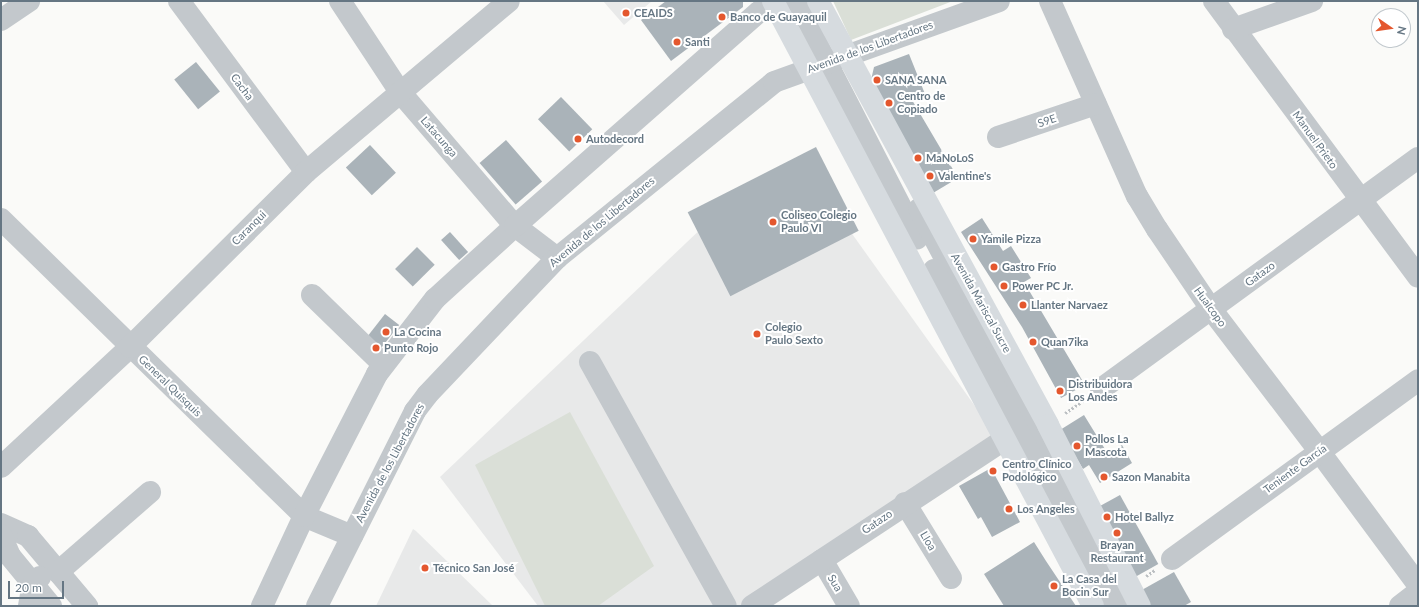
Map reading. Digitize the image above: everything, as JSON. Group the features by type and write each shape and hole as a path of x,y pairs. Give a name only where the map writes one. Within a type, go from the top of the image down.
{"main road":[{"name":"Avenida Mariscal Sucre","path":"818,1 830,61 1004,440 1093,606"},
{"name":"Avenida Mariscal Sucre","path":"782,2 830,61 1048,425 1133,600"}],"street":[{"path":"1,20 29,1"},
{"name":"Cacha","path":"179,1 306,172"},
{"name":"Latacunga","path":"340,1 400,92 515,226 557,258"},
{"name":"Caranqui","path":"1,467 130,347 306,172 508,1"},
{"path":"810,1 830,61 1109,606"},
{"name":"Avenida de los Libertadores","path":"317,606 423,400 557,258 774,82 999,1"},
{"name":"Hualcopo","path":"1050,1 1137,196 1211,309 1320,451 1418,585"},
{"name":"Manuel Prieto","path":"1214,1 1360,201 1418,277"},
{"path":"1233,29 1312,1"},
{"path":"262,606 304,516 383,364 436,299 515,226 759,12 782,2"},
{"path":"830,61 1133,600"},
{"name":"S9E","path":"998,137 1096,104"},
{"name":"Gatazo","path":"1101,389 1418,158"},
{"name":"General Quisquis","path":"1,219 304,516 352,536"},
{"path":"312,295 383,364"},
{"path":"590,362 726,606"},
{"name":"Teniente García","path":"1172,559 1418,380"},
{"name":"Gatazo","path":"752,606 905,503 1004,440"},
{"path":"28,606 33,584 150,492"},
{"name":"Lloa","path":"905,503 951,578"},
{"path":"1,524 28,536 87,606"},
{"path":"1,535 10,556 51,606"},
{"name":"Sua","path":"822,560 849,606"},
{"path":"1400,606 1418,592"}],"path":[{"path":"1048,425 1101,389"},
{"path":"1133,600 1172,559"}],"shaded area":[{"name":"CEAIDS","path":"603,1 652,1 624,25"},
{"path":"833,1 953,1 851,40"},
{"name":"Colegio Paulo Sexto","path":"798,158 1002,444 749,606 538,606 440,477 706,224"},
{"path":"570,412 654,566 598,606 545,606 475,465"},
{"name":"Técnico San José","path":"413,529 416,531 493,606 376,606"}],"building":[{"name":"Santi","path":"666,1 743,1 743,7 671,61 641,20"},
{"path":"909,54 925,94 912,100 958,178 933,193 871,80 874,67"},
{"path":"196,62 220,92 198,109 174,80"},
{"path":"561,97 592,129 569,152 538,119"},
{"path":"506,140 542,182 516,204 480,163"},
{"path":"370,145 396,173 372,195 346,168"},
{"name":"Coliseo Colegio Paulo VI","path":"816,147 859,231 730,296 688,212"},
{"path":"982,218 1003,251 1011,246 1031,278 1024,282 1085,385 1061,398 1022,327 961,232"},
{"path":"450,232 468,252 459,260 441,240"},
{"path":"417,247 435,265 413,287 395,269"},
{"path":"385,314 399,325 379,351 365,340"},
{"path":"1084,415 1108,454 1122,445 1132,463 1100,483 1089,465 1083,469 1060,430"},
{"path":"991,468 1020,522 992,537 981,517 978,519 959,486"},
{"path":"1120,495 1158,564 1135,577 1096,508"},
{"path":"1034,542 1076,606 1004,606 984,574"},
{"path":"1174,572 1191,602 1184,606 1148,606 1140,591"}],"place":[{"name":"CEAIDS","path":"626,13"},
{"name":"Banco de Guayaquil","path":"722,17"},
{"name":"Santi","path":"677,42"},
{"name":"SANA SANA","path":"877,80"},
{"name":"Centro de Copiado","path":"889,103"},
{"name":"Autodecord","path":"578,139"},
{"name":"MaNoLoS","path":"918,158"},
{"name":"Valentine's","path":"930,176"},
{"name":"Coliseo Colegio Paulo VI","path":"773,222"},
{"name":"Yamile Pizza","path":"973,239"},
{"name":"Gastro Frío","path":"994,267"},
{"name":"Power PC Jr.","path":"1004,286"},
{"name":"Llanter Narvaez","path":"1023,305"},
{"name":"La Cocina","path":"386,332"},
{"name":"Colegio Paulo Sexto","path":"757,334"},
{"name":"Quan7ika","path":"1033,342"},
{"name":"Punto Rojo","path":"376,348"},
{"name":"Distribuidora Los Andes","path":"1060,391"},
{"name":"Pollos La Mascota","path":"1077,446"},
{"name":"Centro Clínico Podológico","path":"993,471"},
{"name":"Sazon Manabita","path":"1104,477"},
{"name":"Los Angeles","path":"1009,509"},
{"name":"Hotel Ballyz","path":"1107,517"},
{"name":"Brayan Restaurant","path":"1117,533"},
{"name":"Técnico San José","path":"425,568"},
{"name":"La Casa del Bocin Sur","path":"1054,586"}]}
